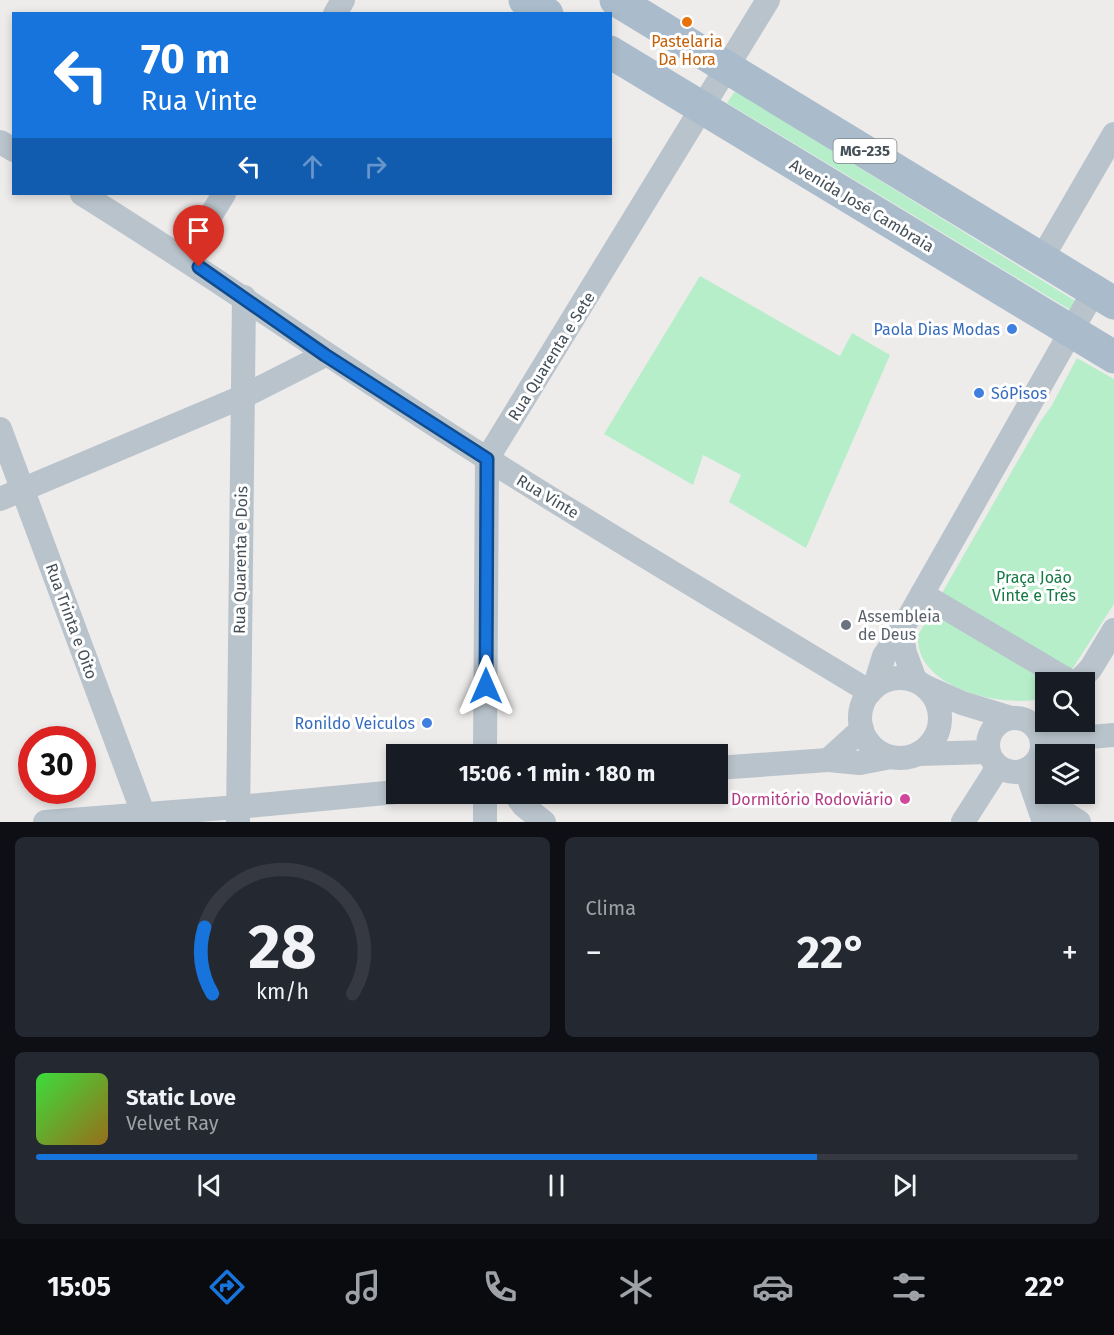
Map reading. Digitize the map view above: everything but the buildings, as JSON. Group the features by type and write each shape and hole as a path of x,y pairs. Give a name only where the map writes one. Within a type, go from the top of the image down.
{"main road":[{"path":"525,0 544,12"},
{"name":"MG-235","path":"616,0 1104,297"},
{"name":"Avenida José Cambraia","path":"612,53 1114,357"}],"street":[{"name":"Rua Quarenta e Sete","path":"487,459 768,0"},
{"path":"1042,258 1114,134"},
{"name":"Rua Vinte","path":"84,195 244,297 325,355 487,459 872,690"},
{"path":"184,258 223,195"},
{"name":"Rua Quarenta e Dois","path":"238,814 244,297"},
{"path":"891,757 868,742 862,729 860,715 884,656 901,631 1071,331 1104,297"},
{"path":"0,499 242,397 325,355"},
{"name":"Rua Trinta e Oito","path":"0,429 143,813"},
{"path":"485,744 487,459"},
{"path":"922,594 1054,672"},
{"path":"1087,672 1114,630"},
{"path":"728,767 828,760 860,763 891,757 905,758 918,754 929,746 937,734 940,720 939,708 934,696 921,684 905,653 901,631"},
{"path":"872,690 890,679 903,678 962,703 1032,722 1114,735"},
{"path":"963,822 993,759 990,734 1002,721 1032,722"},
{"path":"918,754 993,759 1014,773 1026,770 1037,762 1041,754 1032,722"},
{"path":"828,760 862,729"},
{"path":"1026,770 1035,792"},
{"path":"45,822 143,813 238,814 386,793"},
{"path":"485,804 485,822"},
{"path":"522,804 544,822"},
{"path":"1039,804 1044,822"},
{"path":"1050,804 1079,822"}],"green space":[{"path":"735,91 1082,305 1077,314 727,103"},
{"path":"700,276 840,356 852,333 890,355 806,548 729,502 741,475 703,455 693,485 604,434"},
{"name":"Praça João Vinte e Três","path":"1077,358 1114,379 1114,604 1070,672 1035,672 1035,700 986,697 946,682 931,669 921,654 918,635 1040,422 1052,405"}],"place":[{"name":"Pastelaria Da Hora","path":"687,22"},
{"name":"Paola Dias Modas","path":"1012,329"},
{"name":"SóPisos","path":"979,393"},
{"name":"Assembleia de Deus","path":"846,625"},
{"name":"Ronildo Veiculos","path":"427,723"},
{"name":"Dormitório Rodoviário","path":"905,799"}],"route":[{"path":"199,267 325,355 487,459 486,686"}]}
